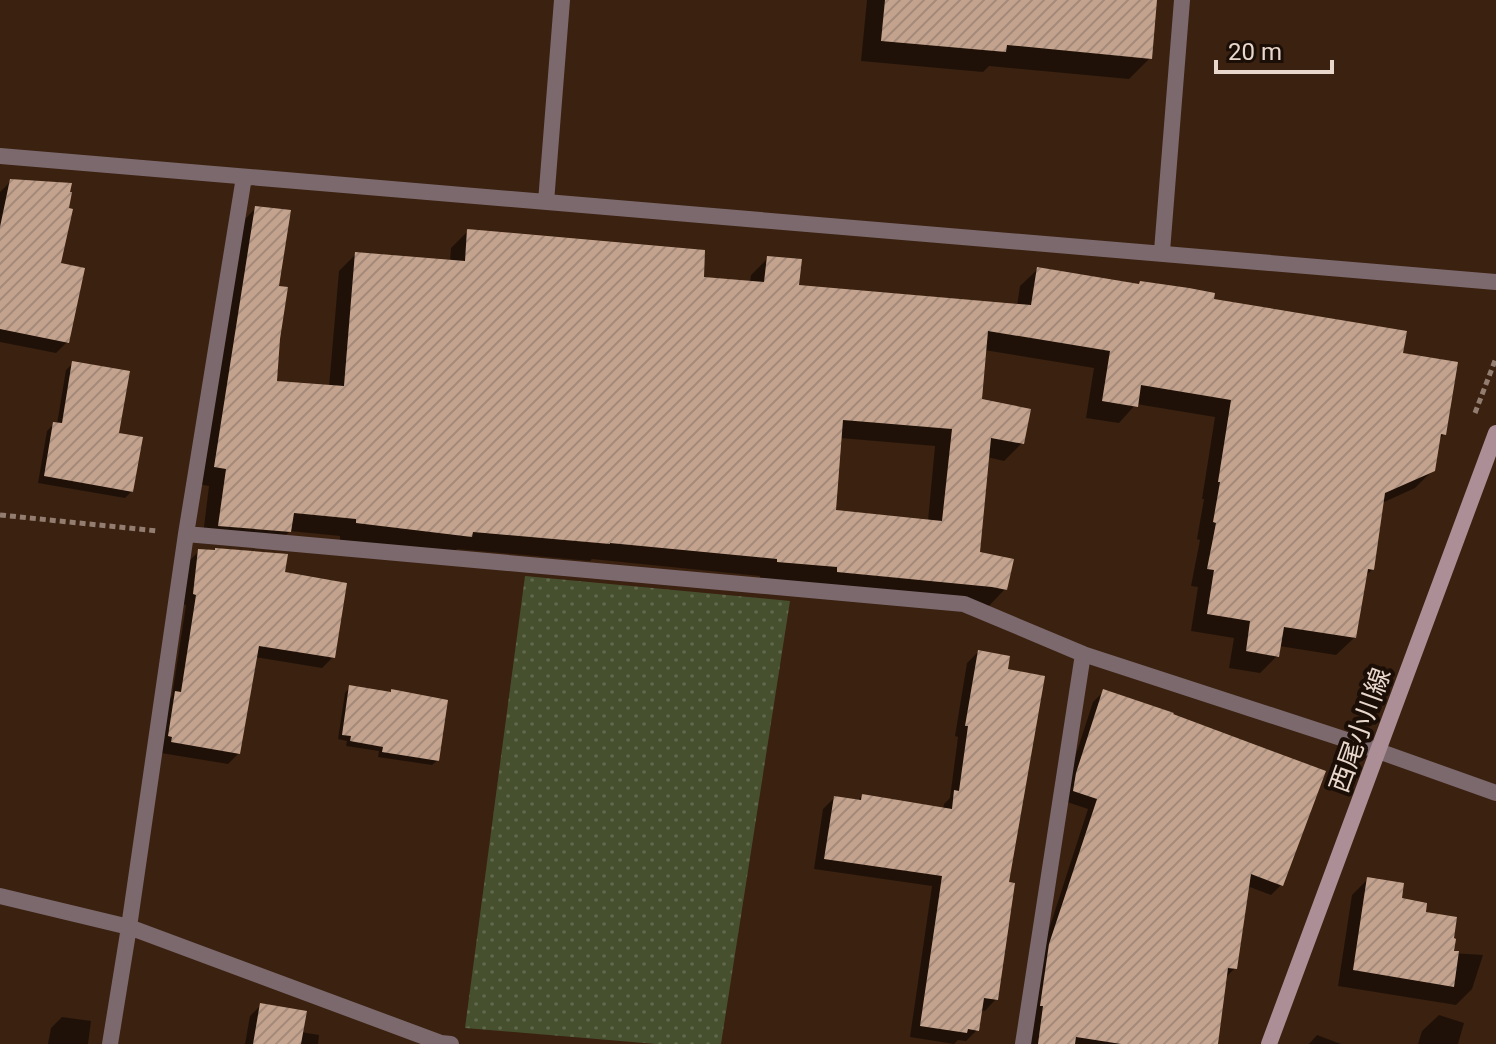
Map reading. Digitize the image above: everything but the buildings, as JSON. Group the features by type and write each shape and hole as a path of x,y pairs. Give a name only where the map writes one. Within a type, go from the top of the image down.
{"main road":[{"name":"西尾小川線","path":"1269,1044 1496,433"}],"street":[{"path":"546,202 562,0"},
{"path":"1162,251 1182,0"},
{"path":"0,156 1162,251 1496,282"},
{"path":"110,1044 186,534 244,177"},
{"path":"186,534 964,604 1083,654 1496,793"},
{"path":"1023,1044 1083,654"},
{"path":"0,896 129,927 441,1043 451,1044"}],"path":[{"path":"0,515 186,534"}],"green space":[{"path":"525,576 790,601 721,1044 656,1044 465,1028"}]}
